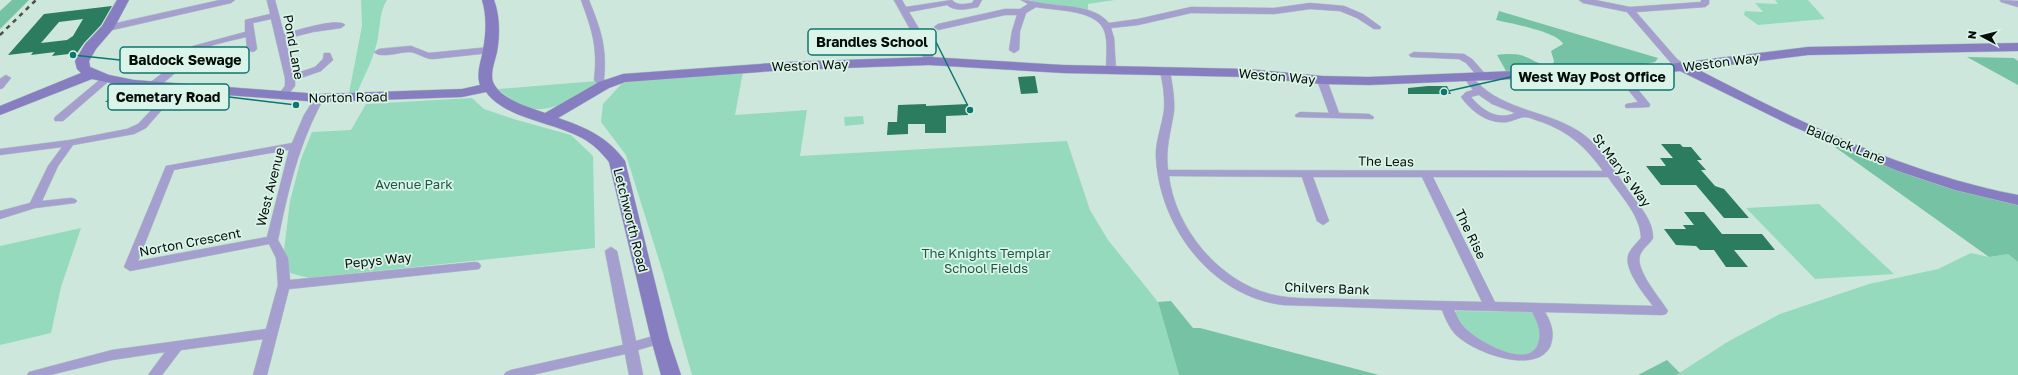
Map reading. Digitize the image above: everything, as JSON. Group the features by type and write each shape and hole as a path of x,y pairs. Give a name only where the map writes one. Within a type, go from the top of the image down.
{"street":[{"path":"92,74 84,69 82,61 90,47 108,28 123,0"},
{"path":"108,28 231,0"},
{"name":"Pond Lane","path":"271,0 276,15 290,78 290,86 282,96"},
{"path":"488,0 492,20 486,77 489,87"},
{"path":"585,0 598,35 601,61 599,80 604,85"},
{"path":"898,0 926,49 929,61"},
{"path":"905,10 948,1 957,7 967,7 975,5 978,0"},
{"path":"1289,0 1298,7"},
{"path":"1582,0 1630,10 1705,4 1705,0"},
{"path":"2004,0 2018,4"},
{"path":"1014,50 1016,31 1022,12 1029,2 1086,12 1097,17 1107,26 1109,34 1111,70"},
{"path":"1107,26 1138,22 1191,10 1274,11 1298,7 1321,6 1341,8 1360,16 1377,27"},
{"path":"1630,10 1674,61 1683,67"},
{"path":"938,28 1005,12 1022,12"},
{"path":"252,49 248,22 276,15"},
{"path":"280,38 312,29 341,25"},
{"path":"151,86 172,71 196,48 250,33"},
{"name":"Weston Way","path":"547,118 604,85 623,78 787,66 929,61 1111,70 1248,73 1322,80 1369,81 1683,67 1808,51 2018,47"},
{"path":"379,52 411,49 428,56 433,56 490,50"},
{"path":"290,78 323,66 328,60 327,55"},
{"path":"1414,55 1461,56 1469,61 1483,77"},
{"name":"Baldock Lane","path":"1683,67 1818,134 1915,172 1998,197 2018,200"},
{"path":"1617,70 1645,105 1630,106"},
{"name":"Chilvers Bank","path":"1165,71 1170,103 1162,145 1162,173 1170,210 1194,248 1221,274 1256,294 1272,299 1291,301 1662,311"},
{"path":"0,111 92,74"},
{"name":"Norton Road","path":"92,74 106,79 151,86 319,98 462,93 489,87"},
{"name":"St Mary's Way","path":"1468,77 1480,92 1498,103 1576,135 1589,146 1634,207 1644,225 1647,238 1636,251 1633,257 1633,266 1640,280 1654,296 1662,311"},
{"path":"59,119 106,79"},
{"path":"1322,80 1335,116"},
{"name":"Letchworth Road","path":"489,87 497,96 508,104 579,129 592,136 603,143 617,161 660,339 671,375"},
{"path":"0,152 70,143 136,130 148,120 163,103 180,89"},
{"path":"1480,92 1469,94 1466,97 1474,108 1487,116 1516,118 1524,113"},
{"name":"West Avenue","path":"260,375 284,284 282,258 272,240 283,186 294,146 319,98"},
{"path":"1300,115 1368,117"},
{"path":"34,205 53,166 70,143"},
{"name":"Norton Crescent","path":"272,240 130,267 170,168 294,146"},
{"name":"The Leas","path":"1162,173 1427,175 1610,174"},
{"path":"1307,174 1323,221"},
{"name":"The Rise","path":"1427,175 1490,306"},
{"path":"0,215 34,205 71,201"},
{"name":"Letchworth Road","path":"611,251 636,375"},
{"name":"Pepys Way","path":"284,284 474,266"},
{"path":"1446,305 1459,330 1478,346 1504,361 1523,363 1534,360 1538,357 1547,336 1546,329 1535,307"},
{"path":"34,375 99,357 271,333"},
{"path":"511,375 630,348 660,339"},
{"path":"155,375 177,346"}],"green space":[{"path":"12,0 29,0 0,29 0,11"},
{"path":"361,0 387,0 382,11 378,40 370,64 357,93 349,93 362,26"},
{"path":"1031,0 1115,0 1088,4 1088,10 1036,3"},
{"path":"1775,0 1808,0 1825,19 1758,25 1744,15 1745,11 1763,12 1755,3 1778,4"},
{"path":"1499,11 1658,58 1655,62 1634,66 1506,71 1497,55 1519,55 1545,65 1549,65 1553,64 1554,61 1551,51 1563,44 1559,40 1543,32 1496,20"},
{"path":"1967,57 2014,58 2018,61 2018,85"},
{"name":"The Knights Templar School Fields","path":"743,72 735,115 807,110 800,156 1067,141 1090,210 1108,240 1158,302 1179,375 692,375 663,273 626,155 601,122 603,104 624,81"},
{"path":"597,81 597,84 559,105 536,109 512,100 498,89"},
{"name":"Avenue Park","path":"472,98 484,109 571,135 593,156 595,248 309,278 290,273 284,250 290,201 301,159 312,132 351,130 366,104"},
{"path":"863,116 864,124 845,126 844,117"},
{"path":"1828,142 1890,167 2018,205 2018,262 2008,254 1989,257"},
{"path":"1819,204 1894,274 1815,279 1746,208"},
{"path":"81,228 61,287 51,333 0,345 0,246"},
{"path":"1971,253 1989,257 2008,254 2018,262 2018,375 1676,375 1729,341 1780,314 1869,284 1938,269"},
{"path":"1171,301 1193,328 1200,328 1379,375 1179,375 1158,302"},
{"path":"1456,311 1530,312 1534,314 1543,328 1539,351 1515,360 1463,332 1454,315"},
{"path":"1667,360 1680,373 1676,375 1638,375"}],"building":[{"path":"112,6 101,25 77,53 52,56 55,52 31,55 33,52 8,55 44,14","holes":["83,19 73,36 67,40 41,43 59,22"]},
{"path":"1035,76 1038,93 1021,94 1018,77"},
{"path":"1447,86 1451,94 1408,94 1408,88"},
{"path":"116,93 140,93 130,102 105,102"},
{"path":"926,104 926,106 968,104 968,115 946,116 946,133 925,133 925,124 908,124 908,134 887,135 888,122 897,122 898,105"},
{"path":"1661,144 1680,144 1683,147 1691,147 1702,160 1697,160 1706,170 1701,170 1715,186 1724,189 1749,218 1724,218 1696,185 1661,185 1646,166 1666,166 1660,158 1673,158"},
{"path":"1684,212 1704,212 1722,234 1762,234 1775,250 1734,250 1748,267 1726,267 1714,250 1700,250 1696,246 1676,245 1664,229 1686,229 1683,225 1694,225"}],"railway":[{"path":"0,35 36,0"}],"place":[{"name":"Baldock Sewage","path":"73,55"},
{"name":"West Way Post Office","path":"1444,92"},
{"name":"Cemetary Road","path":"296,105"},
{"name":"Brandles School","path":"970,110"}]}
